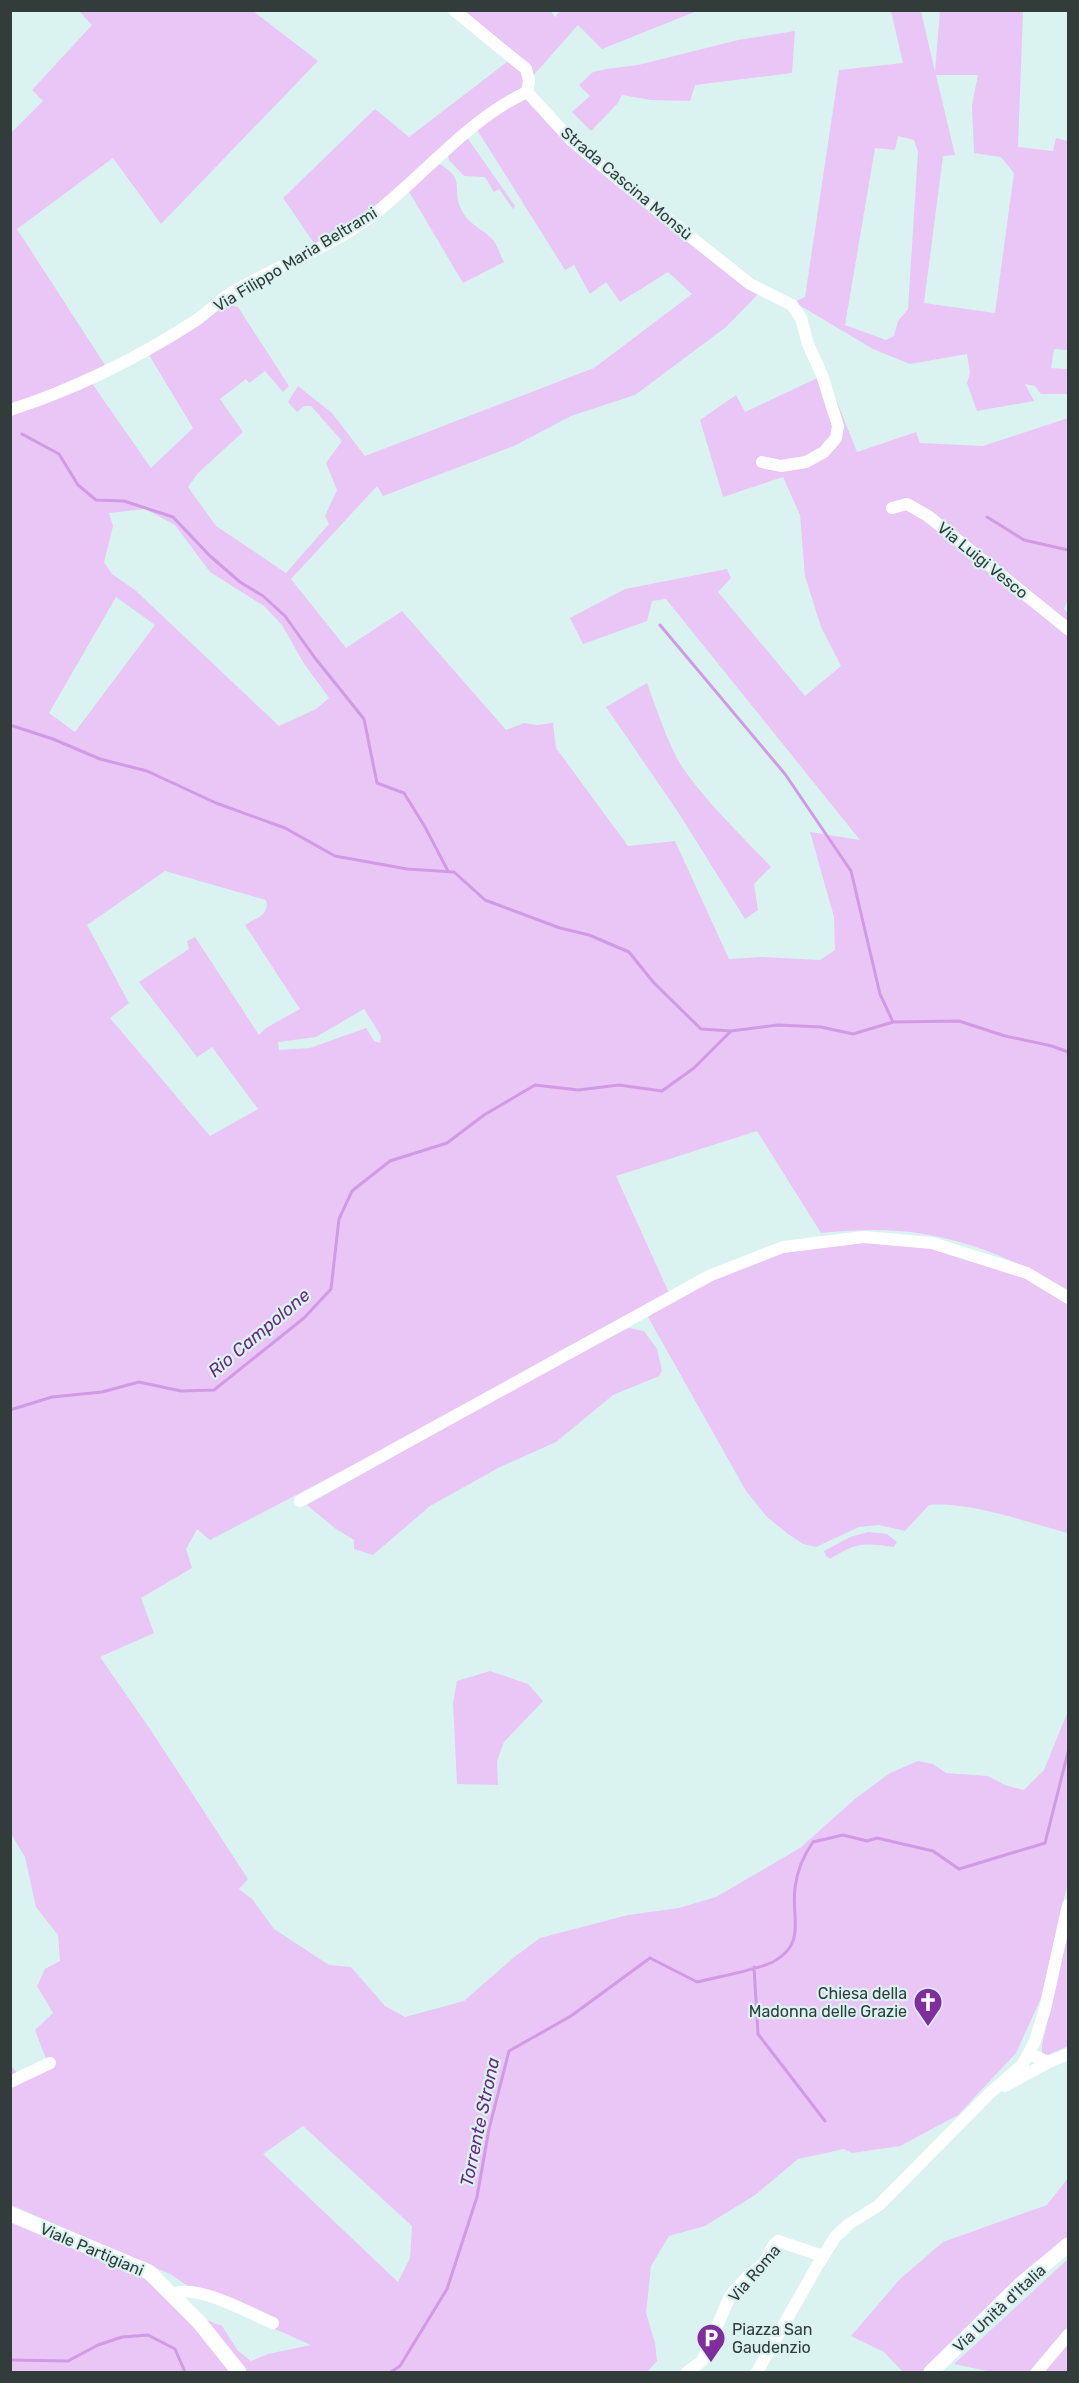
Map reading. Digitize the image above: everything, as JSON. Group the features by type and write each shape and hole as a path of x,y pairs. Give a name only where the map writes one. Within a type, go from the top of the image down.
{"main road":[{"name":"Viale Partigiani","path":"10,2214 149,2272 199,2322 239,2373"},
{"name":"Via Unità d'Italia","path":"931,2373 1020,2285 1068,2246"}],"street":[{"path":"454,10 526,69 529,80 527,92"},
{"name":"Strada Cascina Monsù","path":"527,92 572,141 619,180 750,284 792,305 801,318 808,344 822,375 838,426 836,438 824,452 806,462 781,466 762,462"},
{"name":"Via Filippo Maria Beltrami","path":"10,410 37,401 128,361 196,320 231,294 355,227 378,211 477,124 527,92"},
{"name":"Via Luigi Vesco","path":"892,508 907,504 928,516 1068,629"},
{"path":"300,1501 711,1275 783,1247 864,1237 932,1243 1027,1273 1068,1298"},
{"path":"757,2373 836,2236 849,2224 878,2206 988,2094 1023,2064 1029,2054 1045,2009 1068,1905"},
{"path":"1029,2054 1049,2062"},
{"path":"988,2094 1068,2054"},
{"path":"10,2082 50,2063"},
{"name":"Via Roma","path":"687,2373 702,2361 730,2296 764,2263 778,2241 823,2256"},
{"path":"172,2294 180,2291 208,2296 273,2323"},
{"path":"1037,2373 1068,2335"}],"shaded area":[{"path":"561,10 697,11 602,49 578,25 532,77 460,11 551,11 555,17"},
{"path":"79,11 253,11 318,61 161,224 113,158 17,229 105,365 11,406 11,133 43,101 32,90 92,25"},
{"path":"891,11 921,11 935,72 940,11 1023,11 1018,147 1053,151 1056,138 1068,141 1068,350 1054,349 1051,368 1068,369 1068,394 1041,394 1035,386 1025,384 1034,401 977,411 967,383 970,373 967,354 910,364 873,349 794,302 805,297 839,70 903,63","holes":["936,75 978,75 972,105 974,153 1001,157 1014,173 995,313 924,303 943,156 955,155","898,136 914,140 918,152 908,309 898,321 894,336 886,340 845,325 875,148 895,150"]},
{"path":"795,31 792,73 695,85 690,101 651,100 622,95 618,103 591,131 572,112 590,96 579,85 593,72 638,65 738,40"},
{"path":"511,59 522,70 524,86 474,123 378,207 316,246 283,198 375,109 409,137"},
{"path":"523,96 571,142 760,292 726,327 635,395 571,416 514,446 383,496 377,486 291,579 346,648 402,611 506,730 524,723 537,725 553,723 556,748 628,846 675,841 729,959 762,957 820,960 835,950 834,917 810,832 860,840 666,599 652,601 647,621 583,644 570,618 625,589 727,569 731,578 718,592 805,696 841,666 821,627 805,576 800,515 783,477 723,497 700,420 736,395 745,412 826,374 857,452 916,432 920,443 983,446 1068,418 1068,599 1064,609 1068,613 1068,1290 998,1255 942,1237 885,1230 821,1233 757,1131 616,1176 669,1293 567,1347 443,1418 210,1540 197,1529 186,1549 192,1568 141,1598 154,1633 100,1657 248,1879 239,1889 252,1899 274,1929 329,1965 351,1967 385,2006 405,2017 464,2001 513,1958 540,1938 628,1915 679,1908 716,1897 800,1848 855,1799 890,1773 918,1761 933,1764 946,1773 988,1776 1005,1785 1024,1790 1044,1770 1068,1711 1068,1882 1041,1998 1016,2053 958,2115 900,2146 852,2153 844,2149 798,2159 755,2195 705,2226 669,2236 651,2266 646,2313 655,2343 657,2361 647,2372 247,2372 202,2318 222,2326 238,2351 251,2361 268,2354 311,2345 209,2300 170,2274 11,2205 10,2064 18,2074 47,2061 35,2030 53,2013 37,1986 45,1969 60,1961 58,1935 36,1907 25,1857 10,1832 11,414 91,382 151,468 193,428 149,355 227,304 238,307 289,386 283,392 265,371 249,383 246,379 220,399 243,432 198,473 188,487 216,526 286,573 329,524 325,516 337,490 326,463 342,441 311,406 304,406 297,412 288,402 298,386 332,413 365,456 594,368 692,294 668,272 620,302 606,282 590,294 574,265 565,270 476,128","holes":["145,509 175,525 210,572 264,606 282,625 303,662 329,698 316,709 279,726 135,590 112,574 104,562 113,526 109,513","116,597 155,625 75,732 49,713","165,871 266,900 264,913 245,925 300,1009 266,1028 259,1035 195,937 187,941 189,949 139,982 197,1057 212,1047 258,1109 210,1136 110,1018 129,1003 87,925","364,1009 381,1036 380,1043 374,1041 366,1028 310,1048 279,1050 278,1042 316,1037","303,2126 412,2226 410,2258 398,2282 263,2154"]},
{"path":"466,136 515,206 513,209 499,189 494,192 485,177 464,176 449,160 447,152"},
{"path":"438,163 453,174 459,203 465,216 493,240 504,262 463,283 408,190"},
{"path":"647,683 669,741 685,771 716,809 771,867 754,884 758,910 745,919 678,812 606,707"},
{"path":"859,1241 932,1246 1028,1279 1068,1303 1068,1533 980,1509 929,1505 905,1531 879,1525 859,1527 816,1547 803,1544 788,1534 767,1517 746,1491 648,1317 664,1305 707,1283 786,1250"},
{"path":"629,1328 644,1331 657,1349 662,1371 659,1376 613,1395 556,1442 500,1467 430,1506 373,1555 354,1549 354,1540 336,1529 307,1505 566,1360"},
{"path":"868,1532 887,1534 897,1542 894,1547 860,1545 847,1549 830,1559 826,1556 824,1551 850,1537"},
{"path":"490,1671 528,1684 543,1701 504,1742 497,1761 498,1785 457,1784 453,1703 457,1681"},
{"path":"1068,1931 1068,2046 1045,2056 1042,2052 1042,2045"},
{"path":"1068,2178 1068,2242 924,2372 903,2372 884,2352 851,2336 900,2279 943,2242 1047,2205"},
{"path":"10,2219 140,2275 165,2295 233,2372 11,2372"},
{"path":"1068,2259 1068,2326 1029,2372 992,2372 954,2364"},
{"path":"1068,2342 1068,2372 1043,2372"}],"waterway":[{"path":"22,434 59,454 78,485 96,500 124,501 173,517 210,556 240,582 263,596 285,616 364,719 377,783 404,793 448,871"},
{"path":"987,517 1024,540 1068,550"},
{"path":"660,625 785,774 851,871 880,994 893,1022"},
{"path":"10,725 53,739 100,759 147,771 216,803 285,828 335,856 407,869 454,872 485,900 560,928 589,935 629,952 654,983 701,1029 731,1031"},
{"name":"Rio Campolone","path":"10,1410 52,1397 102,1392 139,1382 181,1391 214,1390 304,1318 331,1289 339,1219 352,1191 390,1161 447,1143 484,1115 535,1085 578,1090 619,1085 662,1091 694,1068 731,1031 778,1025 821,1027 853,1034 893,1022 959,1021 1005,1036 1052,1046 1068,1052"},
{"name":"Torrente Strona","path":"391,2372 400,2366 447,2289 477,2197 489,2129 509,2051 571,2016 650,1958 697,1982 747,1971 773,1962 784,1955 794,1938 796,1882 801,1864 813,1842 843,1835 867,1841 877,1838 933,1851 959,1869 1045,1843 1068,1752"},
{"path":"754,1967 758,2034 825,2121"},
{"path":"10,2360 68,2361 98,2345 122,2337 148,2335 175,2349 185,2372"}],"place":[{"name":"Chiesa della Madonna delle Grazie","path":"928,2028"},
{"name":"Piazza San Gaudenzio","path":"711,2364"}]}
